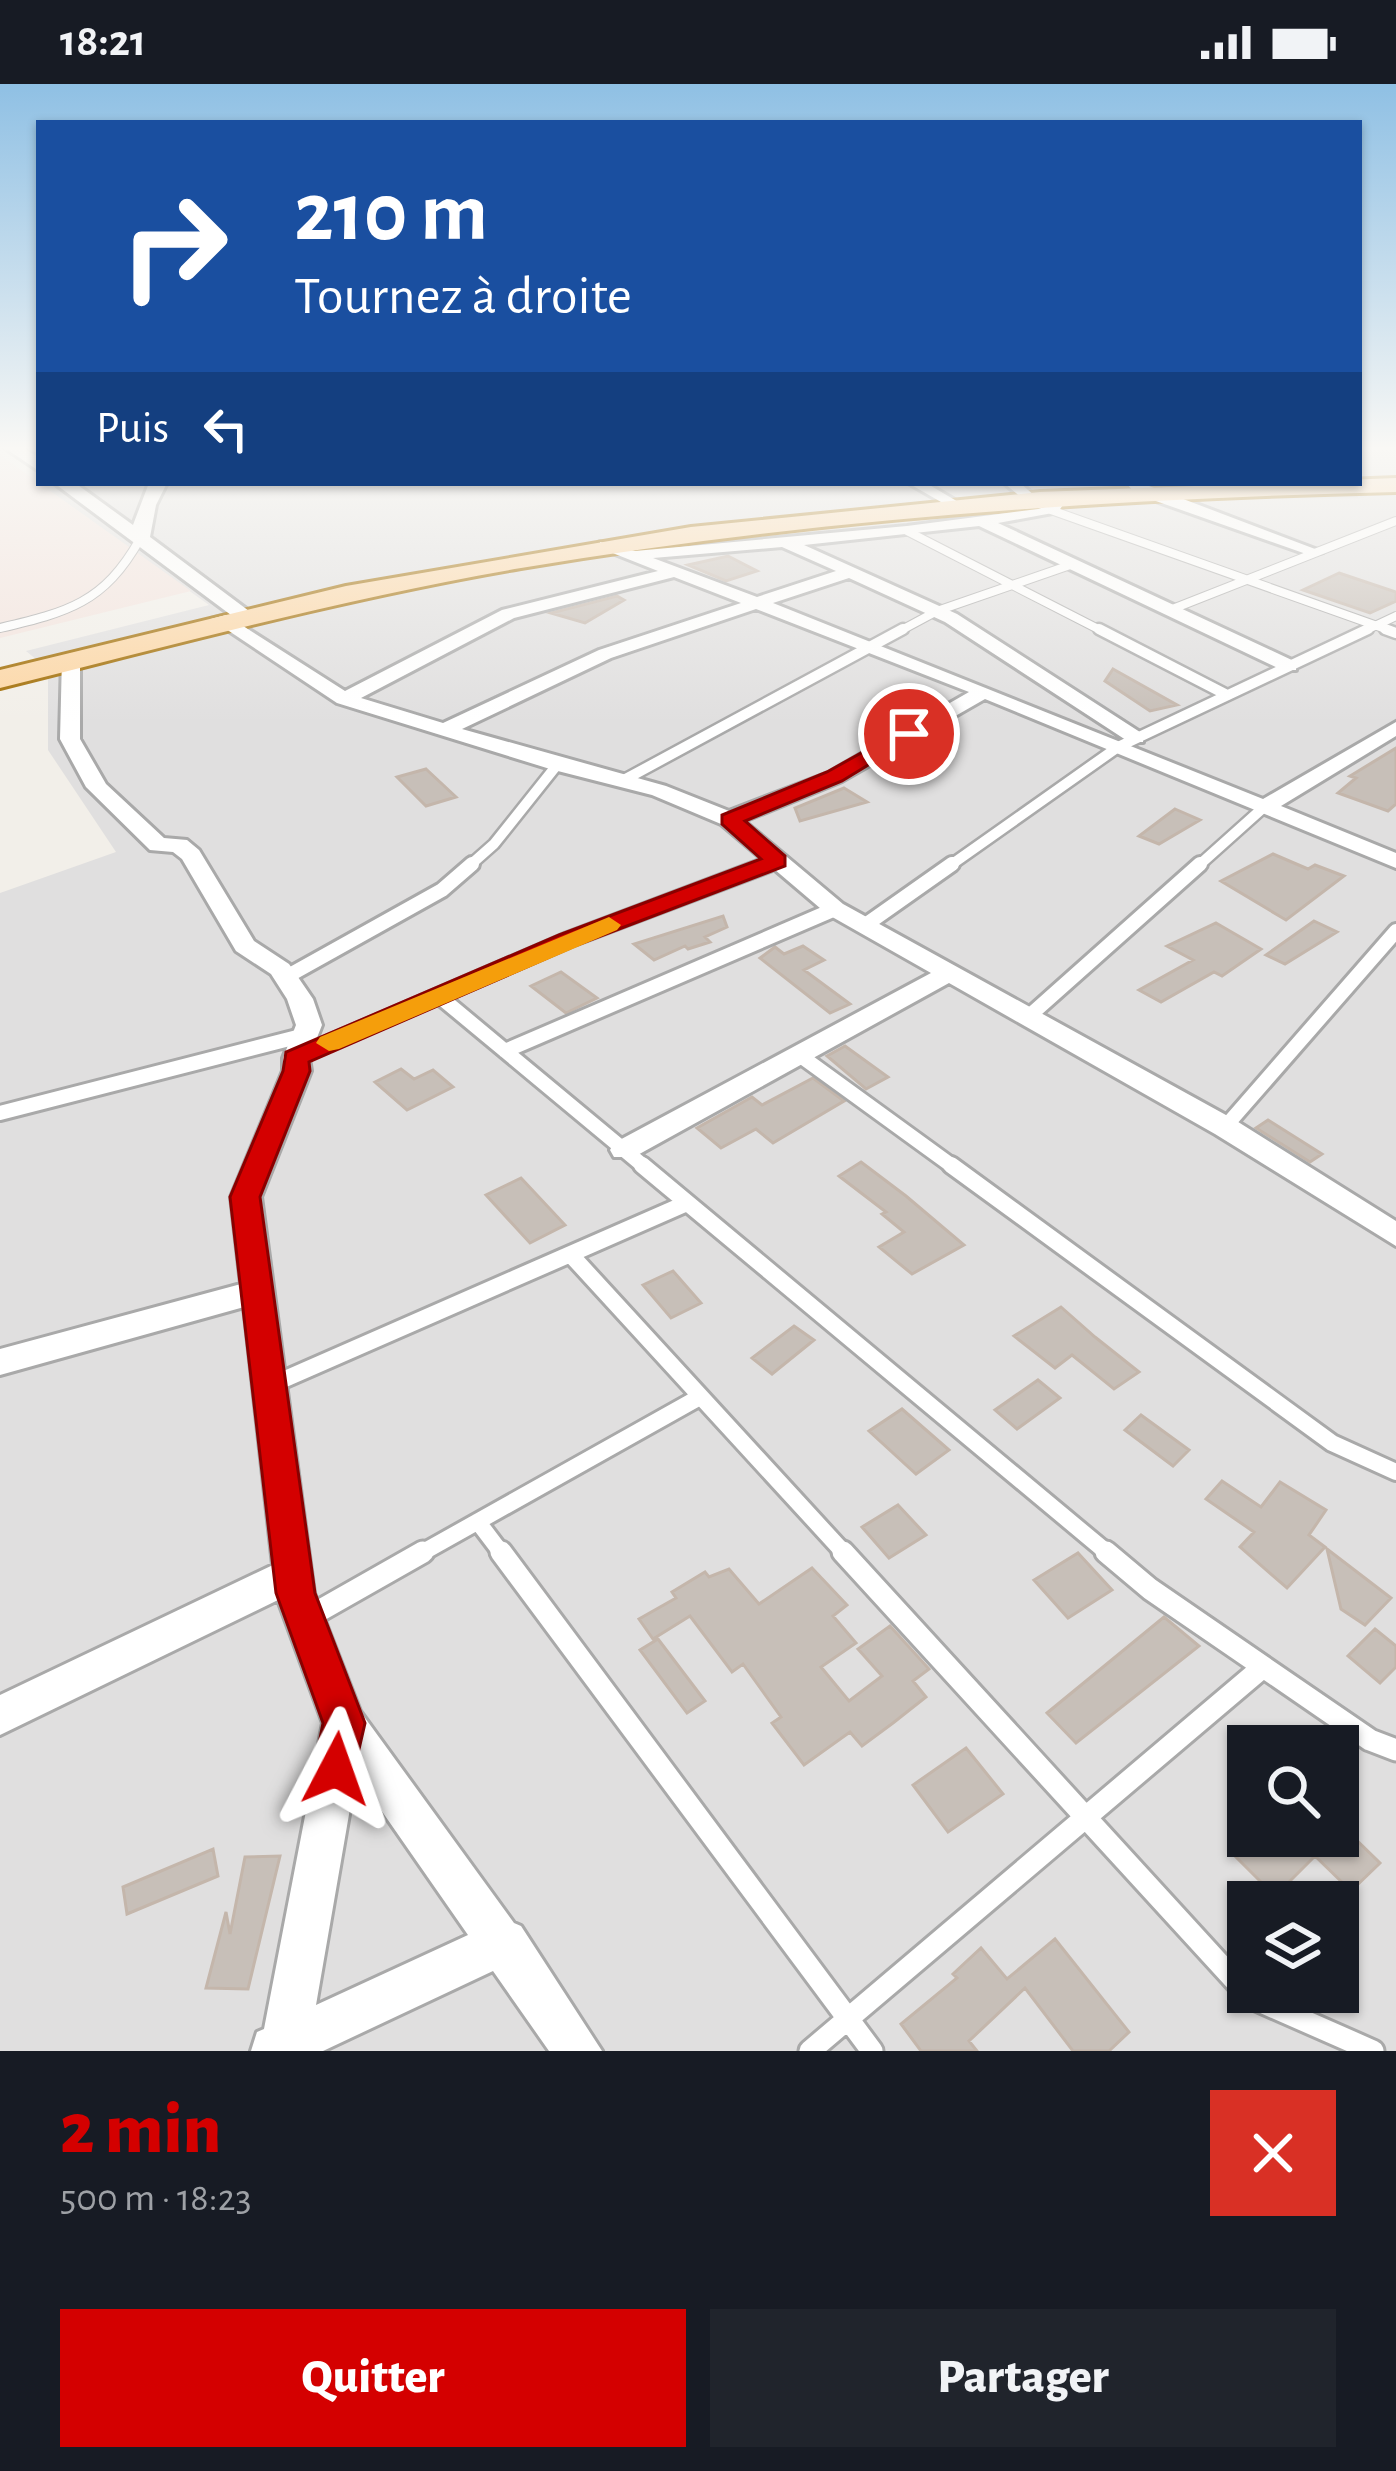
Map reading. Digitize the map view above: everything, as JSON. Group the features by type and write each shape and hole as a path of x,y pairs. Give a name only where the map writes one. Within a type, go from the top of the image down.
{"main road":[{"path":"0,679 231,616 649,540"}],"street":[{"path":"141,540 231,616 344,699 557,765 659,790 730,819 836,909 1225,1127 1396,1235"},
{"path":"631,555 797,540"},
{"path":"1021,540 1289,666"},
{"path":"1282,540 1315,552"},
{"path":"782,541 937,611 1127,742"},
{"path":"606,545 983,692 1127,742 1264,807 1396,861"},
{"path":"344,699 508,614 674,572"},
{"path":"444,730 605,654 850,572"},
{"path":"71,658 70,739 97,787 158,845 178,845 190,855 245,946 286,977 309,1025 296,1071 245,1197 292,1574 305,1619 344,1723 505,1942 578,2051"},
{"path":"730,819 835,777 983,692"},
{"path":"1264,807 1396,728"},
{"path":"624,1150 947,974"},
{"path":"0,1362 257,1292"},
{"path":"0,1716 292,1574"},
{"path":"280,2049 344,1723"},
{"path":"280,2049 505,1942"}],"lane":[{"path":"0,628 93,601 129,562 140,540"},
{"path":"924,540 1227,695"},
{"path":"1149,540 1396,633"},
{"path":"1170,610 1347,540"},
{"path":"622,781 937,611 1073,564"},
{"path":"864,926 1127,742 1396,616"},
{"path":"286,977 442,890 494,844 557,765"},
{"path":"1027,1018 1264,807"},
{"path":"0,1114 300,1046 439,996 568,940 777,861"},
{"path":"505,1051 836,909"},
{"path":"1225,1127 1396,931"},
{"path":"439,996 1150,1589 1370,1741 1396,1750"},
{"path":"798,1054 1332,1443 1396,1472"},
{"path":"269,1386 687,1203"},
{"path":"571,1255 1250,1997 1373,2051"},
{"path":"305,1619 698,1398"},
{"path":"478,1522 872,2051"},
{"path":"810,2051 1263,1667"}],"shaded area":[{"path":"0,540 119,540 191,591 0,638"},
{"path":"118,540 1396,540 1396,2051 0,2051 0,893 116,852 48,750 48,669 26,651 209,605"}],"building":[{"path":"728,556 757,571 726,581 688,565"},
{"path":"1339,573 1396,592 1396,601 1370,613 1303,590"},
{"path":"617,596 624,600 585,623 551,613"},
{"path":"1113,669 1177,705 1150,711 1105,681"},
{"path":"1396,748 1396,804 1388,811 1338,793 1356,778 1350,776"},
{"path":"426,769 456,797 426,806 397,777"},
{"path":"844,788 867,802 800,821 795,808"},
{"path":"1175,809 1200,820 1159,844 1139,836"},
{"path":"1273,854 1308,869 1315,865 1344,876 1286,920 1221,881"},
{"path":"723,916 727,927 705,937 710,942 685,946 654,960 634,944"},
{"path":"1314,921 1337,932 1285,964 1266,955"},
{"path":"1216,923 1261,949 1222,976 1214,972 1161,1002 1139,990 1193,960 1167,946"},
{"path":"803,946 824,960 804,970 850,1004 830,1013 760,958 775,947 784,954"},
{"path":"561,972 597,998 566,1013 531,986"},
{"path":"845,1046 888,1077 866,1089 827,1056"},
{"path":"401,1069 414,1079 433,1070 453,1087 407,1110 375,1082"},
{"path":"813,1078 844,1101 773,1143 756,1129 721,1148 697,1128 752,1097 762,1105"},
{"path":"1268,1120 1322,1154 1310,1162 1256,1128"},
{"path":"861,1162 964,1245 912,1274 879,1247 904,1232 839,1176"},
{"path":"521,1178 565,1225 530,1243 486,1195"},
{"path":"673,1271 701,1303 671,1318 643,1285"},
{"path":"1061,1307 1139,1372 1114,1389 1072,1355 1055,1368 1014,1336"},
{"path":"794,1326 814,1340 772,1374 752,1358"},
{"path":"1038,1380 1060,1398 1017,1429 995,1410"},
{"path":"902,1409 949,1450 916,1474 869,1431"},
{"path":"1141,1415 1189,1450 1173,1466 1125,1430"},
{"path":"1222,1481 1261,1507 1280,1482 1326,1510 1309,1535 1325,1547 1287,1588 1240,1547 1254,1532 1206,1499"},
{"path":"898,1505 926,1535 889,1558 862,1527"},
{"path":"1327,1549 1391,1598 1365,1625 1341,1609"},
{"path":"1078,1553 1112,1590 1068,1618 1034,1580"},
{"path":"812,1568 847,1605 833,1616 856,1643 821,1667 849,1701 882,1676 858,1649 890,1626 929,1669 913,1681 926,1697 893,1723 862,1746 850,1732 804,1765 772,1723 781,1717 743,1664 732,1672 690,1616 653,1639 639,1619 676,1598 672,1592 705,1572 709,1577 729,1569 759,1604"},
{"path":"1164,1617 1199,1646 1076,1743 1047,1713"},
{"path":"1375,1629 1396,1646 1396,1667 1380,1683 1348,1656"},
{"path":"658,1639 705,1701 687,1713 640,1650"},
{"path":"966,1748 1003,1794 948,1832 913,1785"},
{"path":"1359,1842 1380,1863 1359,1883 1341,1881 1316,1857 1359,1857"},
{"path":"213,1849 218,1876 127,1914 123,1887"},
{"path":"280,1856 248,1989 206,1988 226,1912 230,1934 245,1857"},
{"path":"1236,1857 1314,1857 1290,1881 1260,1881"},
{"path":"1055,1939 1129,2032 1109,2051 1073,2051 1025,1988 969,2041 977,2051 921,2051 901,2024 957,1978 953,1974 981,1948 1007,1979"}],"slow traffic":[{"path":"329,1043 609,925"}],"route":[{"path":"336,1769 344,1723 295,1593 245,1197 296,1071 296,1058 568,940 777,861 730,819 835,777 909,734"}]}
